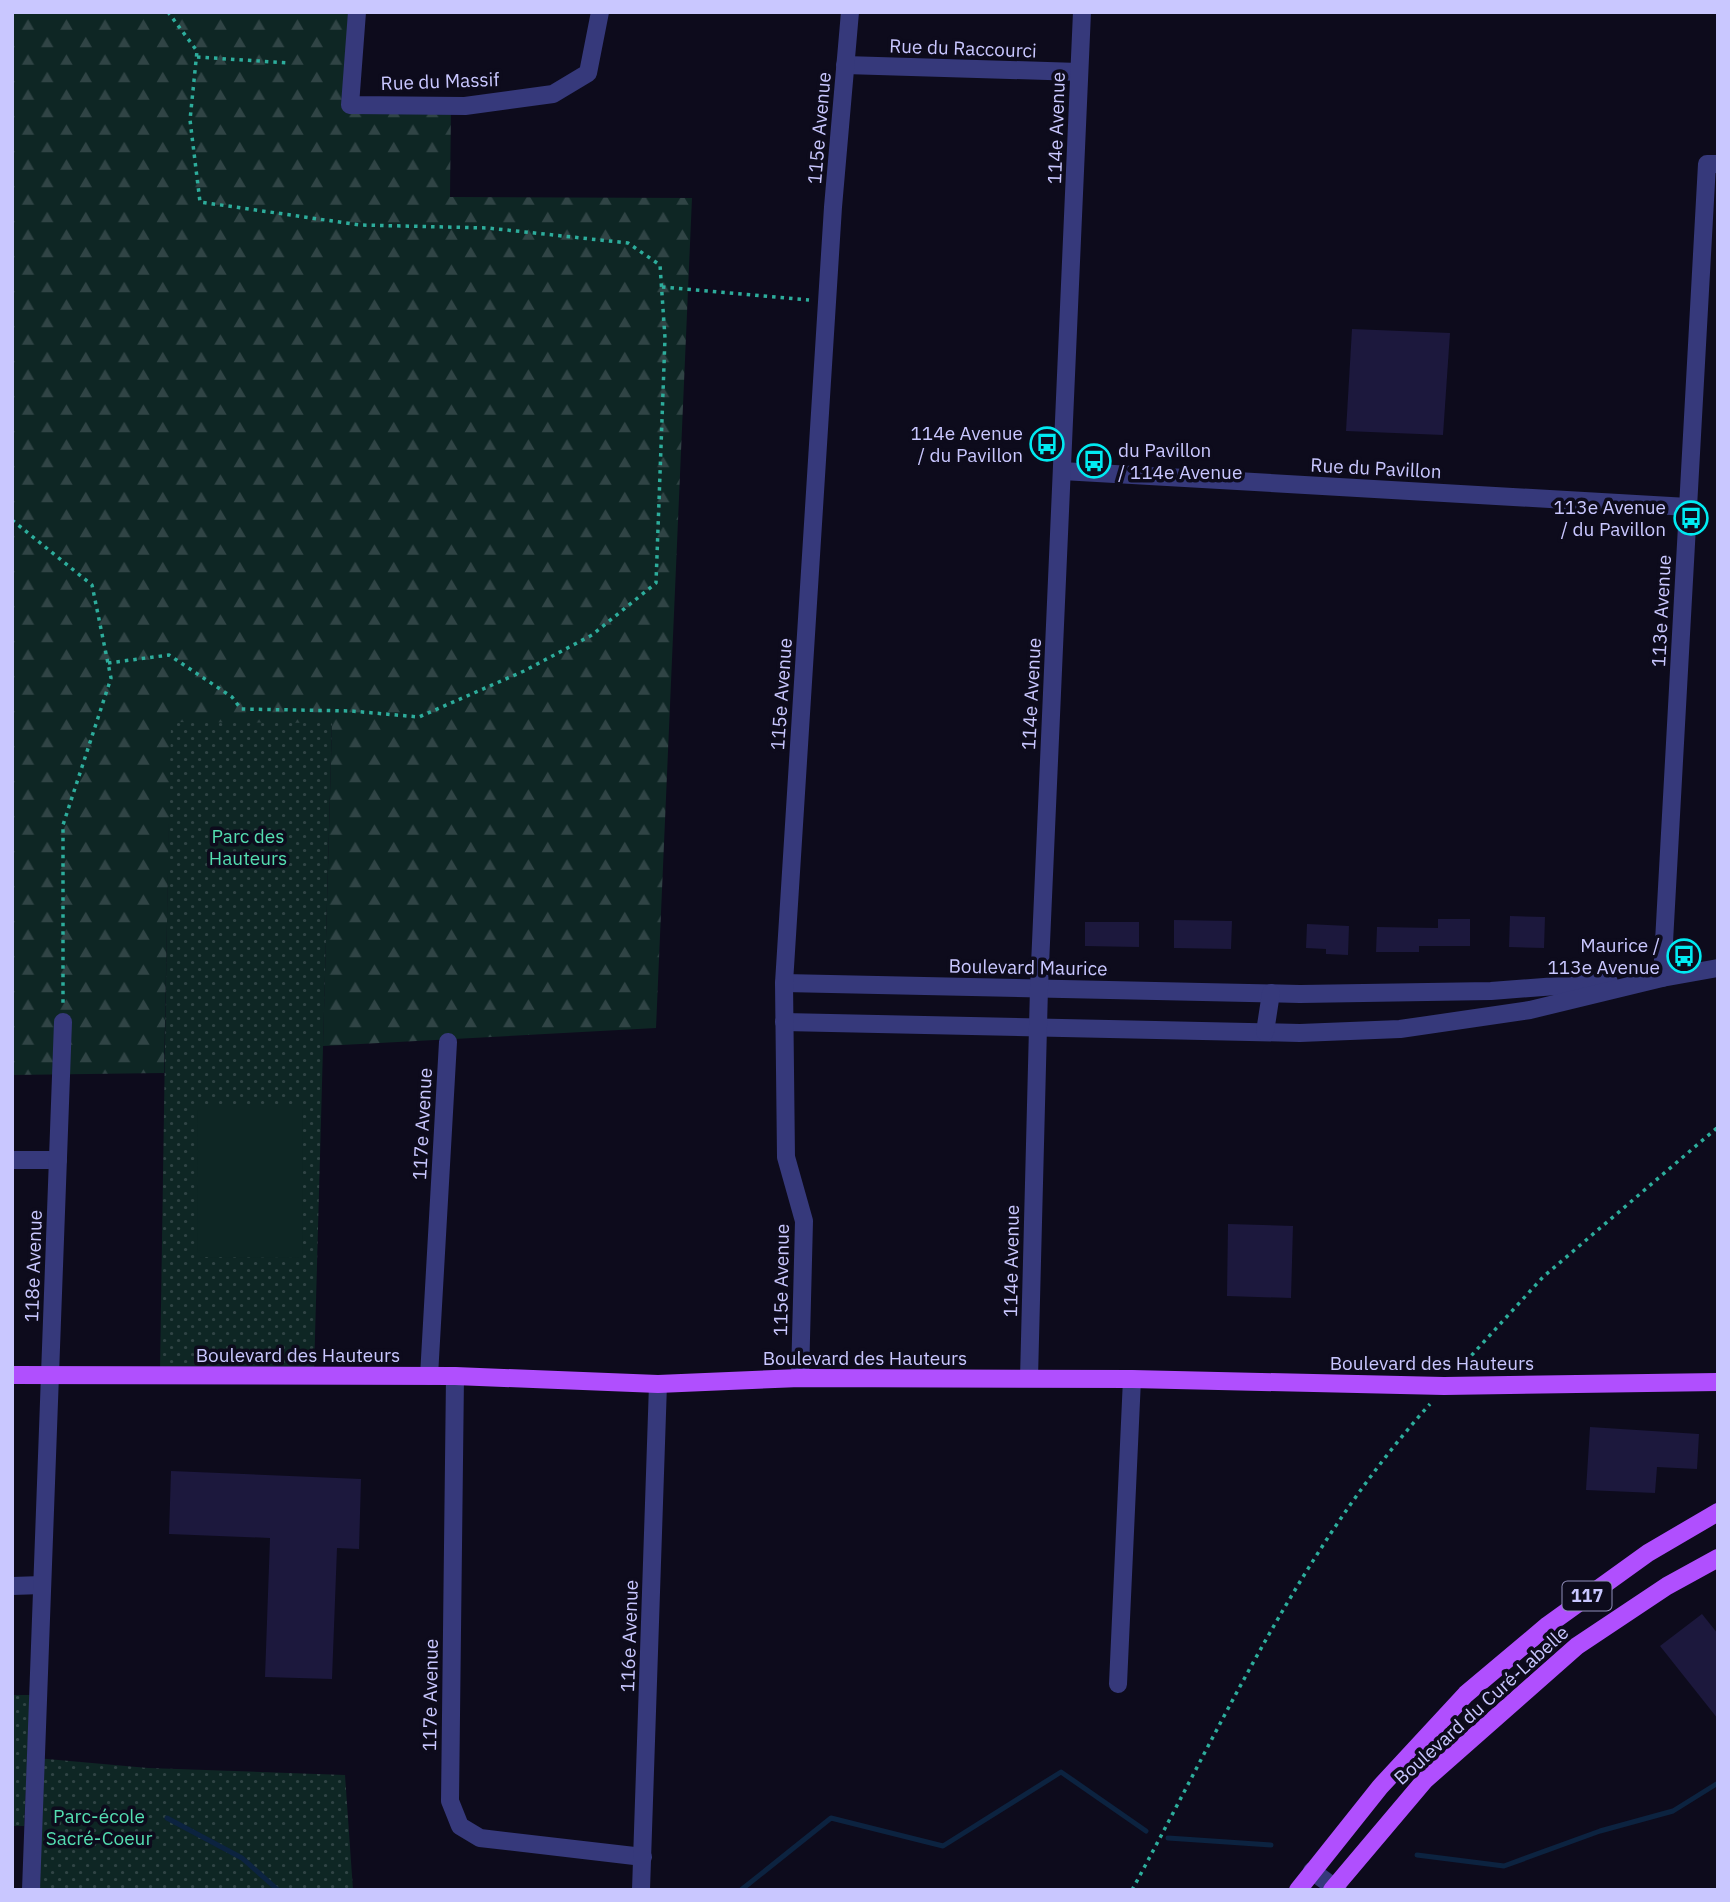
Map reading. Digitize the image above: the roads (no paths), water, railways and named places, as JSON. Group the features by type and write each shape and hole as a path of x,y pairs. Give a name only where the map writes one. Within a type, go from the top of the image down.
{"main road":[{"name":"Boulevard des Hauteurs","path":"12,1375 455,1376 658,1384 800,1378 1132,1379 1444,1386 1718,1382"},
{"name":"Boulevard du Curé-Labelle","path":"1298,1890 1380,1787 1466,1694 1548,1625 1648,1553 1718,1512"},
{"name":"Boulevard du Curé-Labelle","path":"1335,1889 1425,1780 1577,1646 1667,1586 1718,1558"}],"street":[{"name":"Rue du Massif","path":"357,12 350,105 465,106 553,94 588,74 600,12"},
{"name":"115e Avenue","path":"800,1378 804,1221 786,1157 784,983 827,302 850,12"},
{"name":"114e Avenue","path":"1030,1378 1039,988 1082,12"},
{"name":"Rue du Raccourci","path":"845,65 1079,72"},
{"name":"113e Avenue","path":"1662,978 1688,507 1713,164"},
{"name":"Rue du Pavillon","path":"1062,471 1688,507"},
{"name":"Boulevard Maurice","path":"784,1022 1300,1033 1413,1027 1530,1010 1662,978 1718,968"},
{"name":"Boulevard Maurice","path":"784,983 1271,993 1491,991 1662,978"},
{"path":"1265,1032 1271,993"},
{"name":"118e Avenue","path":"31,1890 63,1022"},
{"name":"117e Avenue","path":"429,1376 448,1042"},
{"path":"12,1160 58,1160"},
{"name":"117e Avenue","path":"455,1376 450,1801 460,1826 480,1838 643,1857"},
{"path":"1118,1684 1132,1379"},
{"name":"116e Avenue","path":"641,1890 658,1384"},
{"path":"12,1586 42,1585"},
{"path":"1312,1871 1335,1889"}],"waterway":[{"path":"741,1890 831,1818 943,1846 1061,1772 1146,1831"},
{"path":"1417,1855 1504,1866 1600,1831 1673,1811 1718,1783"},
{"path":"167,1818 242,1858 278,1890"},
{"path":"1168,1838 1271,1845"}],"place":[{"name":"114e Avenue / du Pavillon","path":"1047,444"},
{"name":"du Pavillon / 114e Avenue","path":"1094,461"},
{"name":"113e Avenue / du Pavillon","path":"1691,518"},
{"name":"Maurice / 113e Avenue","path":"1684,956"}],"park label":[{"name":"Parc des Hauteurs","path":"248,847"},
{"name":"Parc-école Sacré-Coeur","path":"99,1827"}]}
